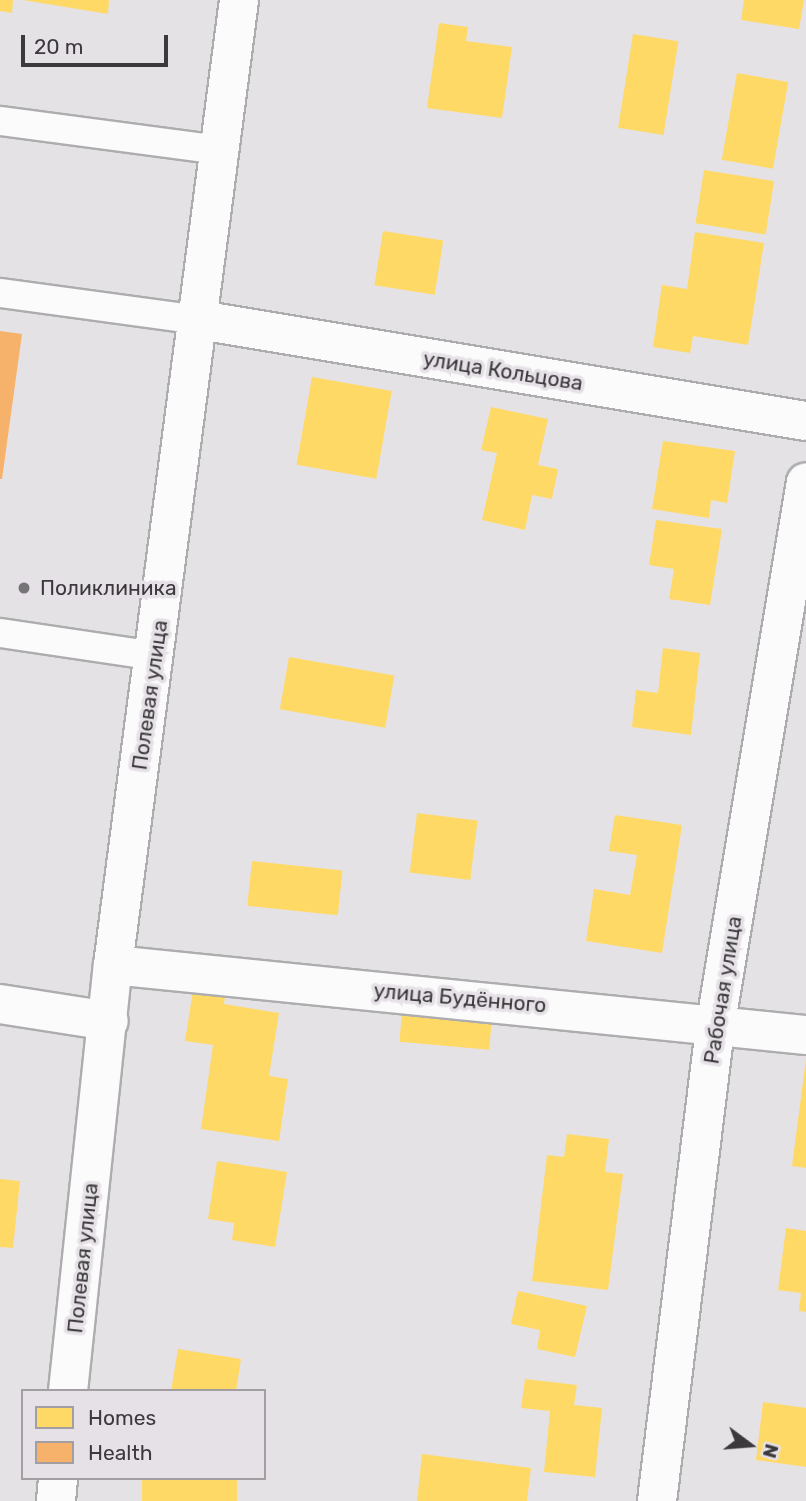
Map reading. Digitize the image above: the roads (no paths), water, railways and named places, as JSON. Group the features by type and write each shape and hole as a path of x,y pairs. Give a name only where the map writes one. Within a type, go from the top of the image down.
{"street":[{"name":"Полевая улица","path":"68,1389 113,965 239,0"},
{"name":"улица Кольцова","path":"199,320 806,421"},
{"name":"Рабочая улица","path":"657,1501 716,1022 806,482"},
{"name":"улица Будённого","path":"113,965 716,1022 806,1035"},
{"path":"0,1004 109,1021"},
{"path":"56,1501 58,1480"}],"lane":[{"path":"0,121 220,150"},
{"path":"0,293 199,320"},
{"path":"0,633 155,656"}],"place":[{"name":"Поликлиника","path":"24,588"}]}
